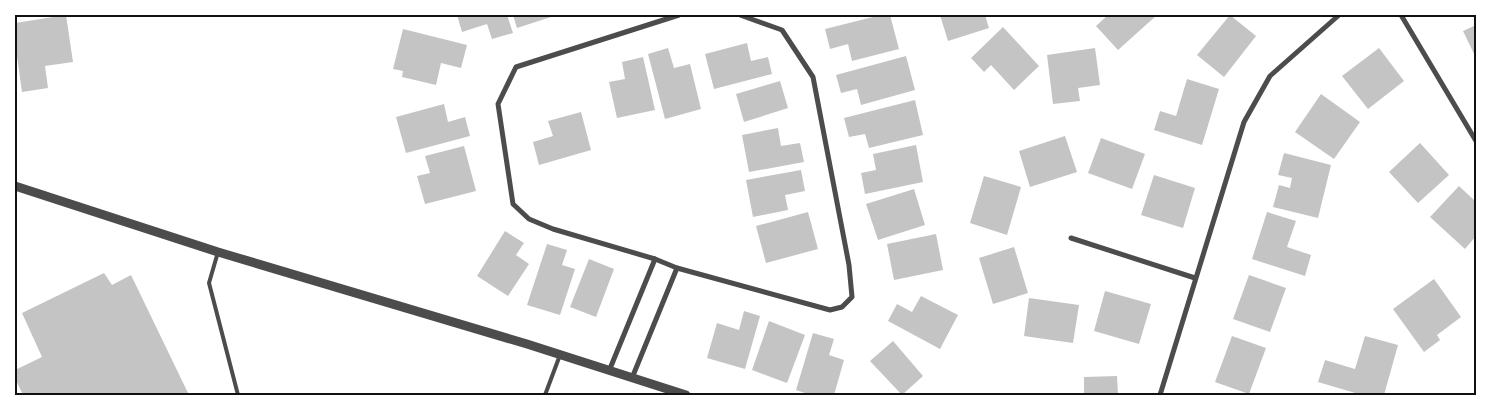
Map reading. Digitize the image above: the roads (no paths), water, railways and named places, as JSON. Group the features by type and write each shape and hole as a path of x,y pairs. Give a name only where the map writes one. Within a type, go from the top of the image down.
{"street":[{"path":"679,15 516,67 498,104 513,204 529,219 553,229 655,259 677,268 830,310 842,307 852,297 849,265 812,77 782,30 740,15"},
{"path":"1160,395 1244,122 1270,76 1338,15"},
{"path":"1401,15 1476,141"},
{"path":"15,186 218,252 686,395"},
{"path":"1071,238 1195,278"},
{"path":"609,371 655,259"},
{"path":"632,378 677,268"}],"lane":[{"path":"218,252 210,283 238,395"},
{"path":"545,395 560,355"}]}
